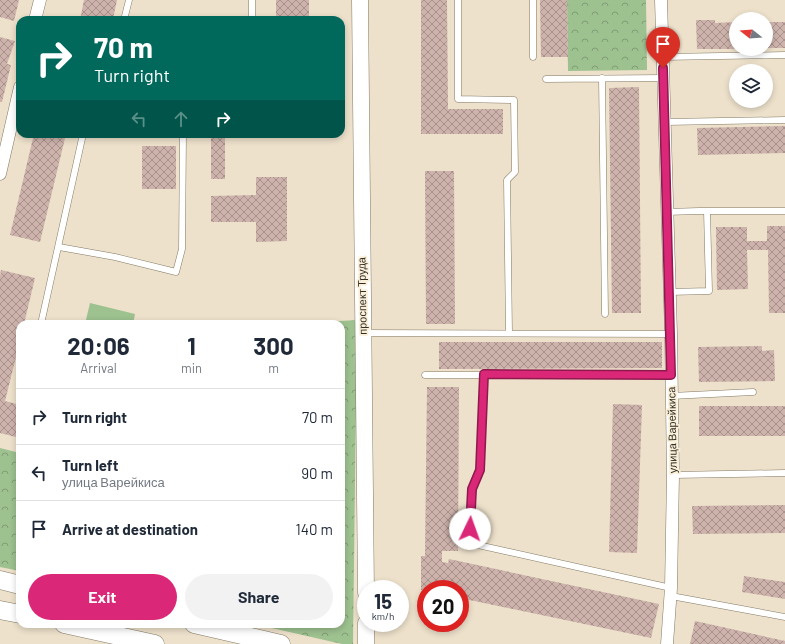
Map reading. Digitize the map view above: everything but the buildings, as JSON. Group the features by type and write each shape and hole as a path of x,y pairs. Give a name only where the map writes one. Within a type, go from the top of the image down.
{"main road":[{"name":"проспект Труда","path":"360,0 366,580"},
{"path":"0,580 16,584"},
{"path":"0,610 16,613"},
{"path":"82,628 155,644"},
{"path":"211,628 281,644"},
{"path":"366,632 366,644"}],"street":[{"path":"36,16 40,0"},
{"name":"улица Варейкиса","path":"661,0 666,212 671,334 673,475 671,592 667,644"},
{"path":"0,174 16,104"}],"lane":[{"path":"125,16 129,0"},
{"path":"252,0 252,16"},
{"path":"458,0 458,99 514,100 515,172 507,180 509,333"},
{"path":"533,0 534,57"},
{"path":"663,57 785,55"},
{"path":"602,78 605,314"},
{"path":"546,79 663,78"},
{"path":"665,122 785,120"},
{"path":"42,320 82,138"},
{"path":"59,247 116,257 176,272 182,249 182,138"},
{"path":"669,292 709,291 707,211"},
{"path":"666,212 785,211"},
{"path":"363,333 671,334"},
{"path":"484,374 480,470 472,489 469,543 671,592 785,617"},
{"path":"425,375 671,375"},
{"path":"671,396 753,392"},
{"path":"673,475 785,473"}],"green space":[{"path":"567,0 646,0 647,70 568,71"},
{"path":"90,303 135,314 134,320 86,320"},
{"path":"357,320 353,644 342,644 272,628 345,628 345,321"},
{"path":"0,448 16,452 16,570 0,567"}],"route":[{"path":"470,529 472,489 480,470 484,374 671,375 663,68"}]}
